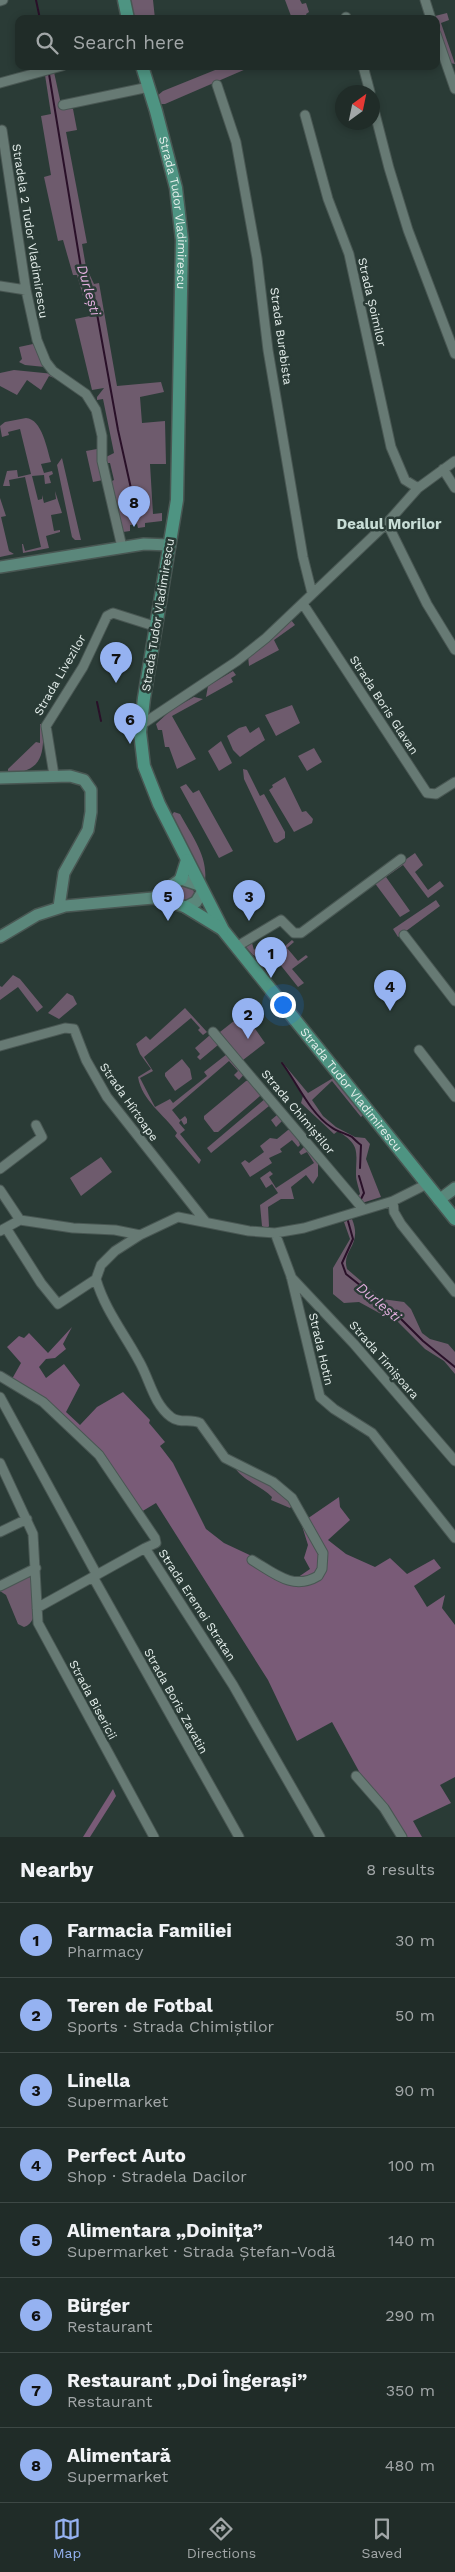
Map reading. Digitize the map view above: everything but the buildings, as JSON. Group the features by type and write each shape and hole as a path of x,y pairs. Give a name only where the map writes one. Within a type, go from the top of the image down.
{"main road":[{"path":"124,0 127,15"},
{"name":"Strada Tudor Vladimirescu","path":"143,70 176,188 182,232 179,465 170,545 154,626 141,725 142,756 148,780 223,930 455,1219"},
{"path":"180,879 187,860"},
{"path":"186,907 223,930"}],"street":[{"path":"425,0 430,15"},
{"path":"440,46 455,89"},
{"path":"0,84 48,70"},
{"path":"365,70 368,85"},
{"name":"Strada Burebista","path":"216,85 236,142 257,258 268,350 304,564 312,593"},
{"path":"63,106 149,87"},
{"name":"Strada Șoimilor","path":"305,115 328,199 349,254 391,447 405,480 418,488"},
{"name":"Stradela 2 Tudor Vladimirescu","path":"2,130 26,290 37,340 46,362 53,371 86,394 96,410 102,436 102,461 122,548"},
{"path":"379,130 388,168 408,230 455,354"},
{"path":"0,286 26,290"},
{"path":"141,725 237,661 303,604 312,593 387,523 418,488 455,461"},
{"path":"443,470 455,488"},
{"path":"387,523 427,604 455,650"},
{"path":"0,567 151,544 170,545"},
{"name":"Strada Boris Glavan","path":"303,604 427,793 436,794 455,782"},
{"name":"Strada Livezilor","path":"54,775 46,726 83,667 107,616 113,613 154,626"},
{"path":"0,778 54,775 79,777 84,780 91,790 88,830 64,873 59,907"},
{"path":"236,947 281,920 294,933 299,934 401,859"},
{"path":"0,937 37,915 59,907 153,898 186,907 196,902 201,888 180,879 153,898"},
{"path":"404,935 455,1002"},
{"name":"Strada Hîrtoape","path":"0,1046 65,1028 74,1029 86,1060 100,1087 131,1130 205,1221"},
{"name":"Strada Chimiștilor","path":"213,1032 363,1210"},
{"path":"419,1050 455,1097"},
{"path":"0,1169 42,1138 36,1125"},
{"path":"140,1236 115,1230 73,1228 20,1220 3,1230 41,1284 58,1304 96,1279 101,1265 108,1257 140,1236 178,1217 249,1231 275,1233 304,1228 392,1201 427,1184"},
{"path":"439,1200 455,1188"},
{"path":"0,1190 20,1220"},
{"path":"392,1201 394,1212 401,1224 455,1292"},
{"name":"Strada Hotin","path":"275,1233 291,1276 320,1397 334,1410 372,1433 455,1538"},
{"name":"Strada Timișoara","path":"291,1276 337,1324 455,1461"},
{"path":"96,1279 104,1302 142,1366 159,1405 175,1420 196,1421 200,1423 225,1458 263,1477 286,1492 318,1541 323,1562 318,1576 310,1582 294,1583 252,1560"},
{"name":"Strada Eremei Stratan","path":"0,1376 43,1402 99,1455 156,1538 156,1543 145,1548 233,1684 320,1837"},
{"name":"Strada Boris Zavatin","path":"0,1397 94,1576 238,1837"},
{"name":"Strada Bisericii","path":"0,1463 3,1477 27,1519 33,1534 38,1623 154,1837"},
{"path":"0,1532 27,1519"},
{"path":"37,1608 145,1548"},
{"path":"0,1586 36,1568"},
{"path":"356,1776 384,1808 402,1837"}],"shaded area":[{"path":"130,0 153,0 155,15 134,15"},
{"path":"285,0 300,0 302,4 306,3 309,12 306,15 291,15"},
{"path":"447,13 449,20 441,23 455,64 450,63 440,32 439,15"},
{"path":"215,70 244,70 165,104 159,104 157,96 163,91"},
{"path":"54,72 62,109 73,109 77,130 66,132 87,243 82,244 86,267 94,284 99,283 117,386 161,382 164,392 140,397 142,423 165,421 166,464 150,464 153,514 162,513 162,521 145,523 145,527 138,528 137,524 130,525 130,531 123,532 116,509 128,508 127,503 116,505 110,482 114,480 110,463 106,463 104,458 114,453 103,399 97,400 97,397 104,388 92,390 75,319 90,316 86,295 83,296 77,275 73,275 63,240 58,241 44,177 51,175 41,116 51,114 45,75"},
{"path":"33,344 45,367 25,365 19,362 22,359 19,347"},
{"path":"14,370 54,374 57,379 49,376 41,390 27,380 17,395 0,386 0,373"},
{"path":"26,418 36,423 40,429 51,462 41,464 44,473 52,471 53,474 49,476 51,483 45,484 44,475 32,476 38,500 42,499 42,495 44,503 56,499 55,491 62,513 51,515 54,531 60,530 60,532 46,536 49,548 23,553 22,544 25,551 41,547 25,477 9,480 10,486 3,486 7,471 17,470 18,477 31,474 20,429 8,432 9,435 2,437 0,426 5,422"},
{"path":"97,449 103,480 93,482 86,451"},
{"path":"62,458 81,540 75,540 72,537 57,465"},
{"path":"0,498 6,516 1,517 9,551 14,554 0,557"},
{"path":"291,620 295,625 274,640 279,650 249,666 248,656"},
{"path":"233,671 236,675 231,678 233,682 206,697 208,686"},
{"path":"194,697 203,699 172,716 196,759 177,769 169,747 165,747 162,730 158,730 156,724 171,710"},
{"path":"292,705 300,723 276,736 265,715"},
{"path":"40,724 43,724 43,744 39,759 35,765 28,769 8,774 8,769 36,742 40,743"},
{"path":"246,726 250,733 259,727 265,740 240,757 233,750 227,736"},
{"path":"221,741 232,763 219,771 208,751"},
{"path":"314,748 322,762 307,771 298,756"},
{"path":"243,769 247,770 260,796 264,794 285,832 285,838 277,843 274,842 244,779"},
{"path":"285,777 302,812 306,811 313,819 312,823 294,832 269,790 273,787 272,785"},
{"path":"186,784 193,793 199,790 233,851 219,858 180,787"},
{"path":"174,812 180,814 198,846 204,863 205,881 171,816"},
{"path":"415,853 423,865 415,872 428,890 440,881 444,886 428,898 403,865 386,877 410,911 400,917 374,882"},
{"path":"182,884 192,887 194,892 192,899 185,902 168,899 167,894"},
{"path":"436,900 440,906 398,937 393,929"},
{"path":"265,939 277,953 292,940 294,942 287,948 298,961 306,955 308,957 292,969 304,983 298,987 275,958 268,960 261,966 259,961 262,959 253,955 246,947 252,943 254,950"},
{"path":"13,975 20,979 43,1007 37,1012 18,987 0,1000 0,986 2,987"},
{"path":"67,993 73,996 77,1004 59,1019 48,1013"},
{"path":"185,1008 207,1032 203,1035 198,1030 200,1028 191,1018 144,1057 153,1071 140,1078 155,1106 140,1086 138,1077 151,1069 140,1054 136,1044 146,1036 150,1040"},
{"path":"244,1013 265,1043 243,1060 220,1032"},
{"path":"210,1035 218,1045 200,1060 197,1057 200,1054 195,1048"},
{"path":"227,1054 246,1072 239,1080 234,1075 238,1071 229,1061 172,1110 180,1120 185,1116 187,1119 187,1123 184,1125 181,1120 179,1123 185,1130 180,1134 201,1160 199,1164 175,1136 177,1133 155,1107 170,1099 173,1103 207,1076 204,1072"},
{"path":"182,1059 190,1069 192,1079 175,1091 165,1073"},
{"path":"282,1062 308,1093 333,1078 364,1114 361,1117 332,1081 312,1100 323,1116 336,1127 355,1137 365,1138 370,1144 366,1159 381,1197 362,1203 358,1196 360,1194 356,1177 356,1150 354,1145 338,1131 334,1134 301,1103 303,1096"},
{"path":"250,1080 260,1092 260,1096 218,1132 214,1132 204,1119 204,1116 246,1081"},
{"path":"266,1098 282,1119 276,1127 271,1120 277,1115 269,1106 211,1153 207,1148"},
{"path":"288,1130 291,1130 300,1145 298,1147 292,1140 280,1149 282,1152 269,1158 272,1163 250,1177 241,1163 245,1160 249,1163 264,1152 260,1146 270,1138 277,1139"},
{"path":"305,1146 318,1160 318,1176 313,1184 306,1175 291,1187 294,1199 281,1199 268,1207 269,1226 267,1229 262,1226 260,1205 278,1193 272,1184 266,1188 260,1178 270,1171 273,1174 269,1177 276,1188 314,1163 307,1152 301,1155 299,1152"},
{"path":"101,1157 112,1172 81,1196 70,1178"},
{"path":"352,1219 355,1236 347,1257 347,1269 382,1299 404,1302 411,1309 422,1333 430,1339 448,1344 455,1352 455,1374 444,1361 425,1349 393,1317 381,1314 359,1302 344,1303 333,1294 333,1268 350,1239 344,1222"},
{"path":"72,1327 63,1344 66,1349 55,1358 46,1359 39,1367 46,1378 64,1364 80,1385 66,1412 80,1425 97,1407 123,1392 150,1420 149,1423 165,1442 160,1446 173,1463 206,1529 224,1543 256,1558 294,1580 310,1569 304,1558 308,1545 299,1516 304,1521 339,1497 340,1507 350,1520 328,1540 346,1554 375,1567 390,1558 407,1574 434,1559 441,1568 414,1586 427,1607 445,1595 442,1608 455,1625 455,1777 440,1785 451,1803 413,1821 422,1837 407,1837 390,1808 361,1775 332,1722 297,1741 268,1680 156,1503 141,1512 103,1455 12,1379 21,1363 7,1347 19,1336 24,1338 29,1333 48,1353"},
{"path":"235,1468 286,1493 292,1506 290,1508 271,1500 272,1497"},
{"path":"33,1573 35,1611 30,1624 24,1627 18,1624 6,1595 0,1591"},
{"path":"113,1789 116,1796 90,1837 83,1837"}],"waterway":[{"name":"Durlești","path":"36,0 39,15"},
{"name":"Durlești","path":"49,74 81,268 94,297 118,430 136,511"},
{"name":"Durlești","path":"97,702 101,721"},
{"name":"Durlești","path":"282,1063 316,1114 333,1129 352,1137 361,1145 360,1168"},
{"name":"Durlești","path":"359,1176 364,1193 361,1199"},
{"name":"Durlești","path":"348,1221 353,1239 342,1263 346,1274 395,1313 423,1341 455,1367"}],"place":[{"name":"Alimentară","path":"134,527"},
{"name":"Restaurant „Doi Îngerași”","path":"116,683"},
{"name":"Bürger","path":"130,744"},
{"name":"Alimentara „Doinița”","path":"168,921"},
{"name":"Linella","path":"249,921"},
{"name":"Farmacia Familiei","path":"271,978"},
{"name":"Perfect Auto","path":"390,1011"},
{"name":"Teren de Fotbal","path":"248,1039"}],"district":[{"name":"Dealul Morilor","path":"389,524"}]}
